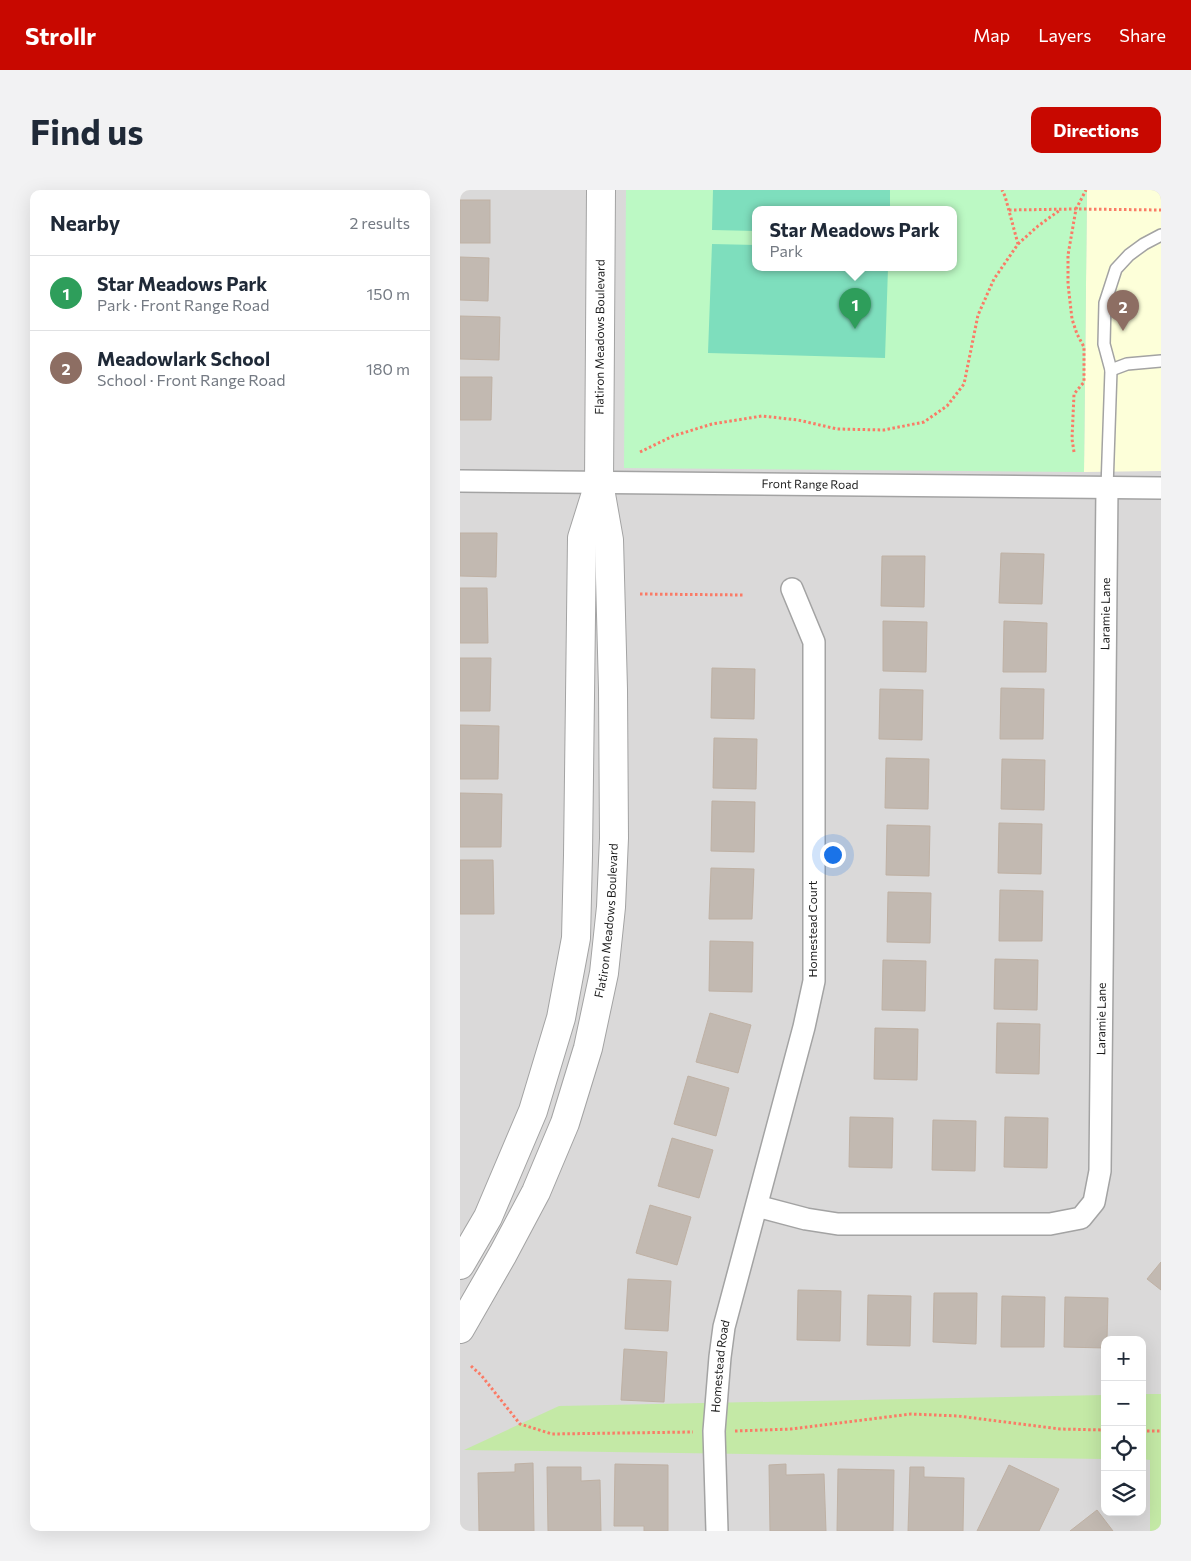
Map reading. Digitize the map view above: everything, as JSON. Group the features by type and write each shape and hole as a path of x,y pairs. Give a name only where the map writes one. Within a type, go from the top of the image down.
{"street":[{"name":"Flatiron Meadows Boulevard","path":"460,1329 536,1192 565,1123 588,1048 604,973 612,897 614,699 609,540 599,483 600,190"},
{"name":"Front Range Road","path":"460,482 1161,488"},
{"name":"Flatiron Meadows Boulevard","path":"460,1265 488,1216 533,1111 561,1018 576,938 582,538 599,483"},
{"name":"Laramie Lane","path":"757,1206 806,1219 838,1224 1050,1224 1081,1218 1094,1202 1100,1171 1107,488"},
{"name":"Homestead Court","path":"757,1206 804,1027 814,981 814,642 792,589"},
{"name":"Homestead Road","path":"718,1531 714,1431 720,1357 724,1327 757,1206"}],"lane":[{"path":"1107,488 1111,370 1104,344 1105,303 1116,269 1129,255 1161,235"},
{"path":"1111,370 1127,364 1161,361"}],"path":[{"path":"1002,190 1018,244"},
{"path":"1074,452 1072,426 1074,394 1084,382 1084,347 1072,319 1068,284 1068,255 1076,209 1086,190"},
{"path":"1009,210 1161,210"},
{"path":"640,452 673,436 712,424 762,416 798,420 837,429 884,430 924,422 946,406 964,384 978,315 994,279 1018,244 1060,210"},
{"path":"640,594 744,595"},
{"path":"471,1366 481,1375 520,1424 552,1434 687,1432"},
{"path":"741,1431 791,1429 911,1414 958,1416 1060,1429 1101,1430"},
{"path":"1146,1431 1161,1432"}],"shaded area":[{"path":"460,190 1161,190 1161,1531 460,1531"},
{"path":"1087,190 1161,190 1161,471 1084,472"}],"green space":[{"path":"626,190 1087,190 1084,472 624,468"},
{"path":"713,190 890,190 890,206 752,206 752,231 712,230"},
{"path":"712,244 752,245 752,271 888,271 885,358 708,353"},
{"path":"1146,1394 1161,1394 1161,1531 1150,1531 1150,1460 1146,1460"},
{"path":"1101,1395 1101,1459 464,1450 559,1406"}],"building":[{"path":"460,200 490,200 490,243 460,243"},
{"path":"460,257 489,258 488,301 460,300"},
{"path":"460,316 500,317 499,360 460,359"},
{"path":"460,377 492,377 491,420 460,420"},
{"path":"460,533 497,533 496,577 460,576"},
{"path":"1001,553 1044,554 1042,604 999,603"},
{"path":"882,556 925,556 924,607 881,606"},
{"path":"460,588 487,588 488,643 460,643"},
{"path":"883,621 927,622 926,672 883,671"},
{"path":"1004,621 1047,623 1046,672 1003,672"},
{"path":"460,658 491,658 490,711 460,711"},
{"path":"712,668 755,669 754,719 711,718"},
{"path":"1001,688 1044,689 1043,739 1000,739"},
{"path":"880,689 923,690 922,740 879,739"},
{"path":"460,725 499,726 498,779 460,779"},
{"path":"714,738 757,739 756,789 713,788"},
{"path":"886,758 929,759 928,809 885,808"},
{"path":"1002,759 1045,760 1044,810 1001,809"},
{"path":"460,793 502,794 501,847 460,847"},
{"path":"712,801 755,802 754,852 711,851"},
{"path":"999,823 1042,824 1041,874 998,873"},
{"path":"887,825 930,826 929,876 886,875"},
{"path":"460,860 493,860 494,914 460,914"},
{"path":"711,868 754,869 752,919 709,919"},
{"path":"1000,890 1043,891 1042,941 999,941"},
{"path":"888,892 931,893 930,943 887,942"},
{"path":"710,941 753,942 752,992 709,991"},
{"path":"995,959 1038,960 1037,1010 994,1009"},
{"path":"883,960 926,961 925,1011 882,1010"},
{"path":"710,1013 751,1025 738,1073 696,1062"},
{"path":"997,1023 1040,1024 1039,1074 996,1073"},
{"path":"875,1028 918,1029 917,1080 874,1079"},
{"path":"688,1076 729,1088 716,1136 674,1124"},
{"path":"850,1117 893,1118 892,1168 849,1167"},
{"path":"1005,1117 1048,1118 1047,1168 1004,1167"},
{"path":"933,1120 976,1121 975,1171 932,1170"},
{"path":"672,1138 713,1150 699,1198 658,1186"},
{"path":"650,1205 691,1217 677,1265 636,1253"},
{"path":"1161,1262 1161,1290 1147,1279"},
{"path":"628,1279 671,1281 668,1331 625,1329"},
{"path":"798,1290 841,1291 840,1341 797,1340"},
{"path":"934,1293 977,1293 976,1344 933,1342"},
{"path":"868,1295 911,1296 910,1346 867,1345"},
{"path":"1002,1296 1045,1297 1044,1347 1001,1347"},
{"path":"1065,1297 1108,1298 1107,1336 1101,1336 1101,1348 1064,1347"},
{"path":"624,1349 667,1352 664,1402 621,1400"},
{"path":"533,1463 534,1531 479,1531 478,1473 515,1472 515,1464"},
{"path":"615,1464 668,1465 668,1531 644,1531 644,1526 614,1526"},
{"path":"786,1464 786,1475 824,1474 826,1531 770,1531 769,1465"},
{"path":"1009,1465 1059,1489 1039,1531 977,1531"},
{"path":"547,1467 581,1467 581,1481 600,1480 601,1531 548,1531"},
{"path":"910,1467 924,1467 924,1477 964,1478 963,1531 908,1531"},
{"path":"838,1469 894,1470 893,1531 837,1531"},
{"path":"1097,1510 1113,1531 1070,1531"}],"place":[{"name":"Star Meadows Park","path":"855,329"},
{"name":"Meadowlark School","path":"1123,331"}]}
